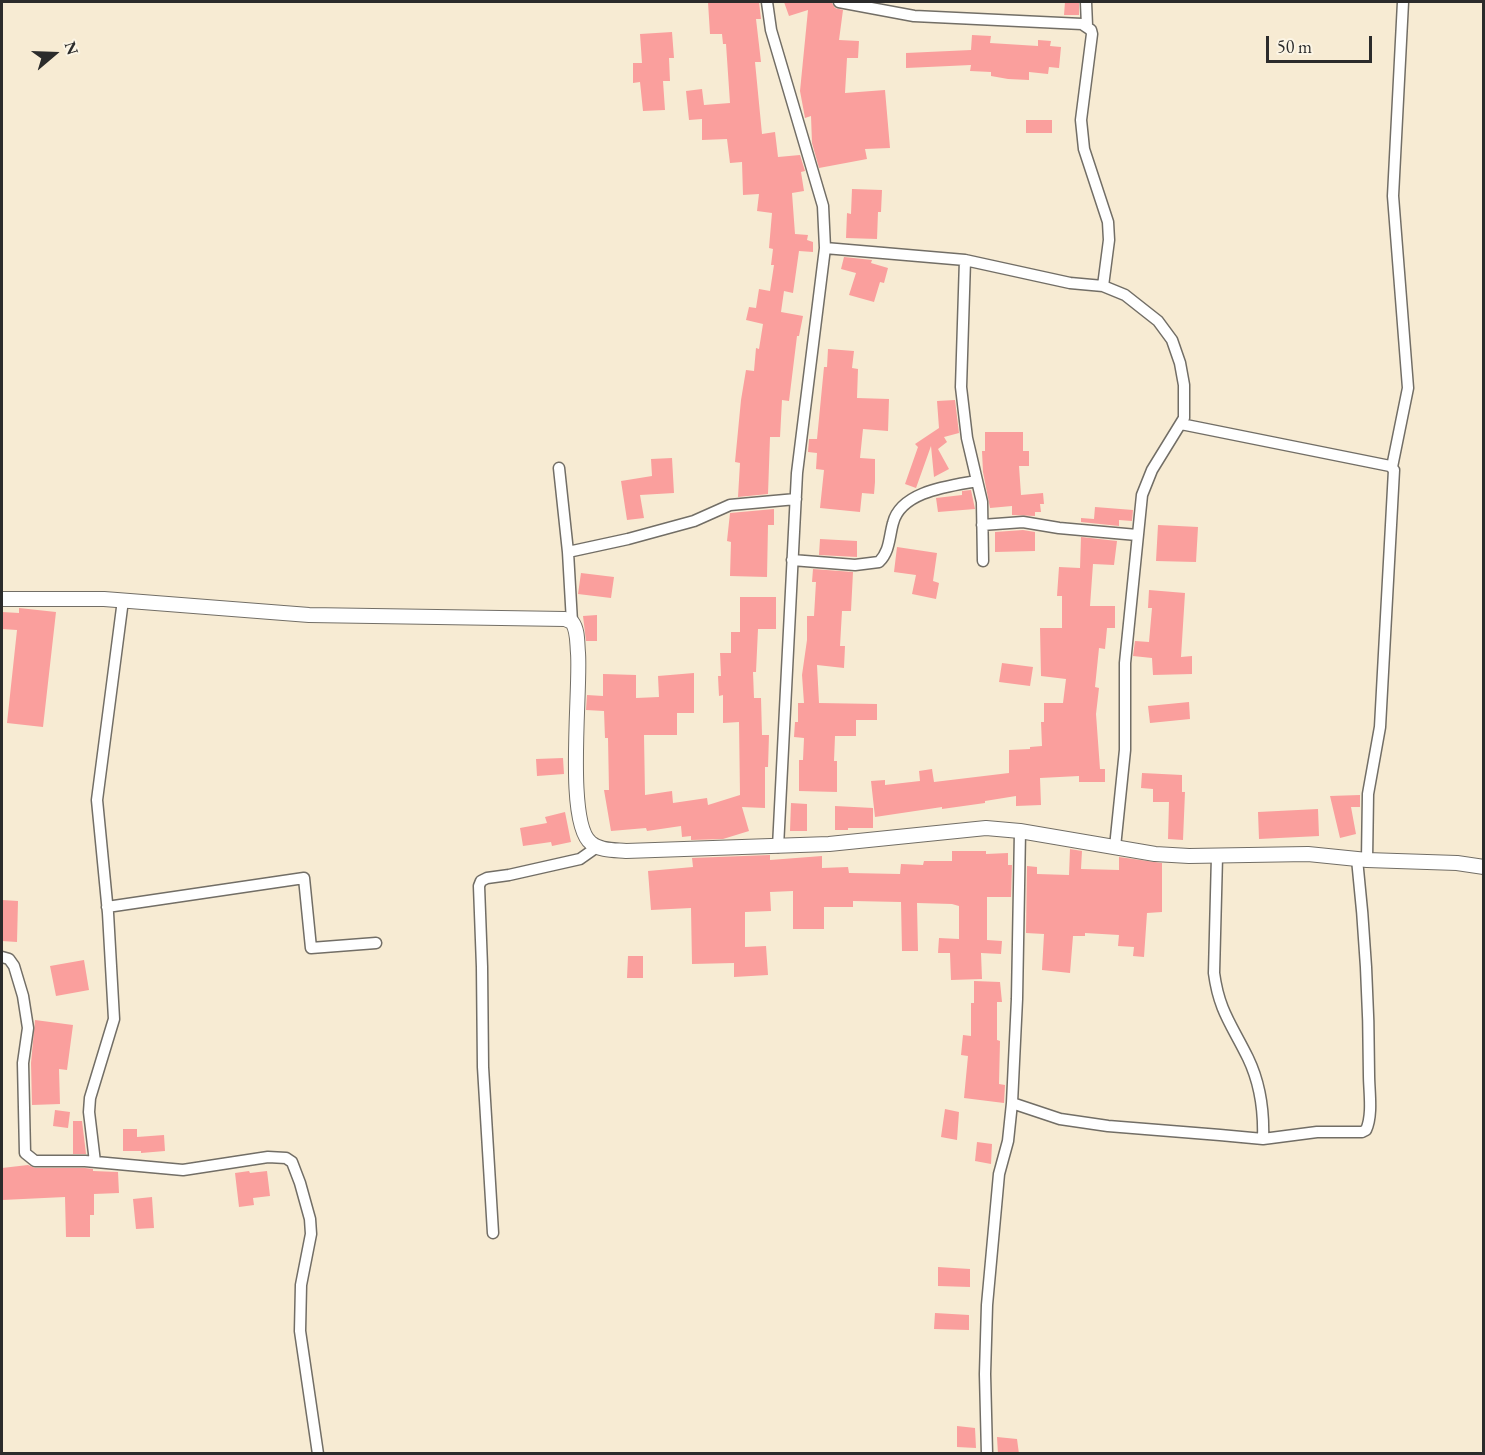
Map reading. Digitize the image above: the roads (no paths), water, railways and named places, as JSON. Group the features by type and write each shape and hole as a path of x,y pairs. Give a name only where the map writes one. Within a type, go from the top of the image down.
{"street":[{"path":"767,2 771,30 823,206 825,248 796,473 778,847"},
{"path":"839,2 914,16 1087,26"},
{"path":"1086,2 1087,26 1092,34 1081,120 1084,149 1108,222 1109,240 1103,286"},
{"path":"1012,1103 1060,1119 1098,1125 1263,1139 1317,1132 1362,1132 1368,1126 1369,1024 1362,859 1368,794 1380,727 1395,476 1392,467 1408,388 1393,196 1403,2"},
{"path":"825,248 965,260 1070,283 1103,286 1125,295 1158,321 1172,340 1180,363 1184,385 1184,418 1152,470 1142,495 1125,663 1125,750 1115,847"},
{"path":"965,260 961,387 967,438 982,502 983,561"},
{"path":"1181,424 1392,467"},
{"path":"558,468 568,552 572,621 576,630 579,663 576,791 578,815 584,835 597,848 626,851 778,847 986,828 1020,831 1155,854 1217,856 1308,854 1457,863 1484,867"},
{"path":"792,560 855,565 879,562 887,550 893,520 901,509 914,498 927,492 977,481"},
{"path":"568,552 694,521 730,505 796,499"},
{"path":"982,525 1023,522 1059,528 1137,535"},
{"path":"2,599 123,600 309,615 565,619 572,621"},
{"path":"95,1162 89,1112 90,1098 114,1019 97,800 123,600"},
{"path":"987,1454 985,1374 987,1305 999,1174 1008,1141 1012,1103 1017,999 1020,831"},
{"path":"493,1233 483,1067 479,886 481,881 487,878 584,857 597,848"},
{"path":"1217,856 1214,973 1216,987 1219,1001 1248,1059 1258,1088 1263,1115 1263,1139"},
{"path":"107,906 304,878 311,948 376,943"},
{"path":"2,957 9,959 14,966 23,996 28,1028 23,1063 25,1152 34,1161 95,1162 183,1170 268,1157 286,1158 292,1162 310,1219 311,1234 301,1285 300,1331 318,1454"}]}
